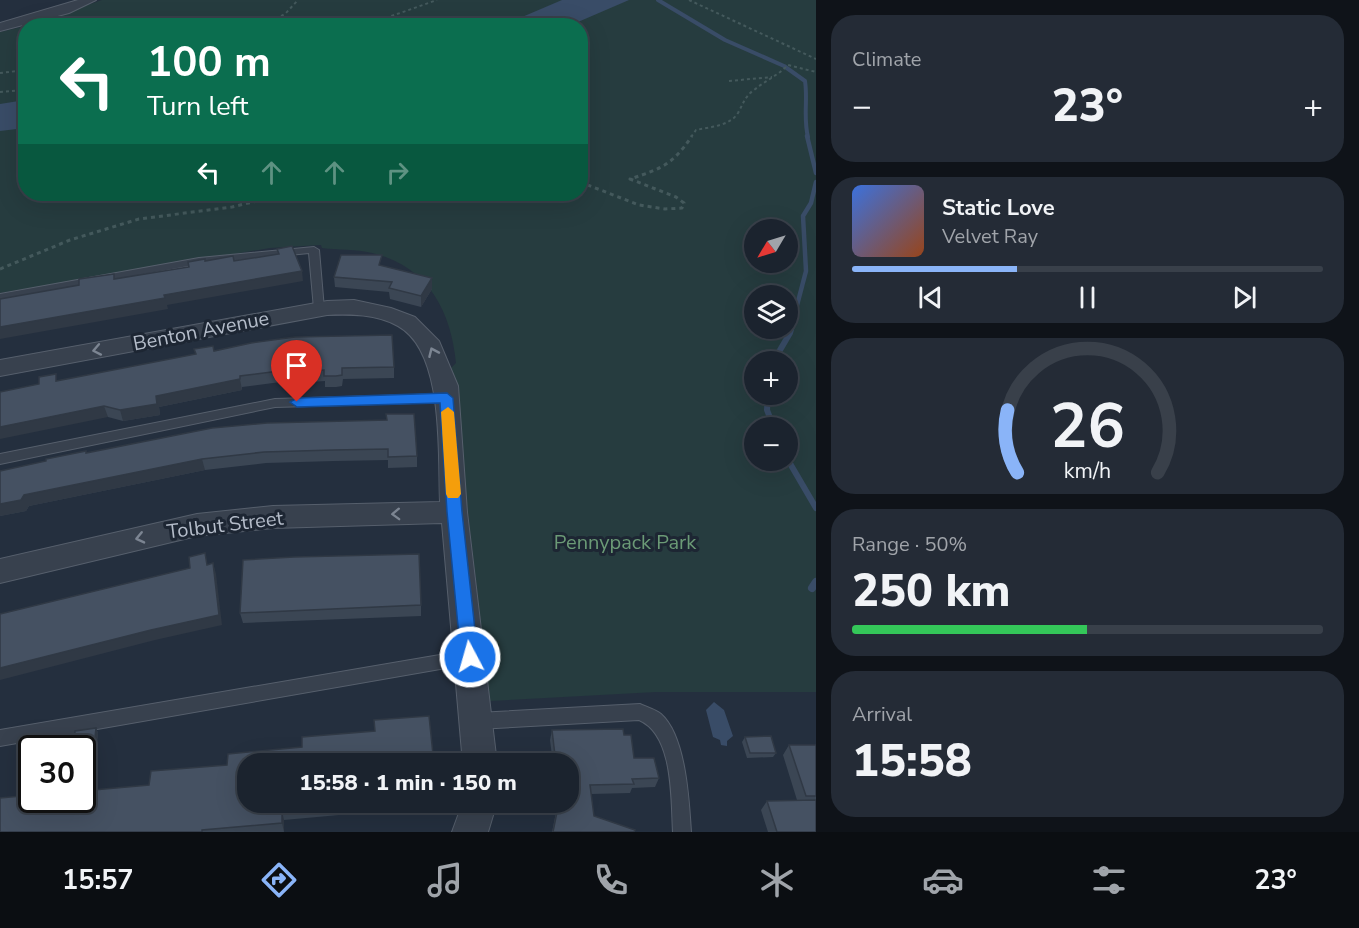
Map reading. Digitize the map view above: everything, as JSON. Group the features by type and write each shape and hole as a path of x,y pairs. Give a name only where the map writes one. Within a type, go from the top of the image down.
{"street":[{"path":"34,18 90,0"},
{"path":"0,27 18,22"},
{"name":"Benton Avenue","path":"0,368 320,309 354,307 384,313 401,320 428,341 446,386 454,512 479,753"},
{"name":"Tolbut Street","path":"0,571 196,525 273,517 454,512"},
{"path":"470,832 476,813"}],"lane":[{"path":"0,297 199,261 314,250 320,309"},
{"path":"0,459 275,403 447,398"},
{"path":"0,738 470,657"},
{"path":"477,720 640,712 656,720 669,738 679,790 682,832"}],"path":[{"path":"279,18 298,0"},
{"path":"386,18 437,0"},
{"path":"689,0 816,59"},
{"path":"588,183 613,196 634,203 682,208 684,203 675,197 630,179 659,169 677,158 696,130 730,122 750,93 788,65 816,72"},
{"path":"0,73 18,71"},
{"path":"729,81 772,77"},
{"path":"0,92 18,91"},
{"path":"0,269 70,240 131,221 232,207 257,201"}],"green space":[{"name":"Pennypack Park","path":"102,0 816,0 816,692 656,692 490,701 451,368 456,363 449,326 442,309 422,280 408,268 391,259 366,252 322,248 321,245 270,248 0,293 0,32 18,28 18,201 588,201 588,18 49,18"}],"water":[{"path":"562,0 629,0 587,18 520,18"},
{"path":"18,101 18,129 0,131 0,104"},
{"path":"714,702 724,710 733,736 727,741 727,746 721,745 720,740 713,737 706,710"}],"building":[{"path":"292,246 302,271 0,327 0,299 79,285 79,279 114,274 114,279 189,267 188,262 205,259 205,261 233,256 234,261 279,254 277,249"},
{"path":"341,255 382,255 379,265 432,278 421,296 389,288 392,282 334,277"},
{"path":"392,335 394,367 342,368 342,375 336,376 324,376 324,370 310,371 311,367 240,376 240,379 156,396 157,404 120,410 104,406 0,427 0,392 39,384 39,377 56,374 56,381 196,354 194,349 213,346 214,351 295,337"},
{"path":"386,414 414,414 417,456 388,457 388,449 264,452 202,459 24,495 21,500 0,504 0,471 46,461 46,459 212,428 267,423 387,420"},
{"path":"205,553 207,565 213,563 219,615 0,668 0,614 190,568 189,557"},
{"path":"419,554 421,605 240,613 243,560"},
{"path":"429,716 433,753 239,753 302,747 302,737 375,731 374,720"},
{"path":"96,728 95,735 75,735 75,731"},
{"path":"623,729 624,735 631,735 634,758 654,758 659,778 632,779 634,784 590,785 594,816 635,830 634,832 553,832 557,813 579,813 579,753 555,753 552,730"},
{"path":"771,736 776,753 750,753 745,737"},
{"path":"789,745 816,745 816,796 806,796"},
{"path":"237,753 237,813 282,813 282,823 202,830 202,832 0,832 0,798 18,796 18,813 96,813 96,790 149,785 151,771 227,765 228,754"},
{"path":"816,800 816,832 777,832 767,801"}],"waterway":[{"path":"658,0 725,40 784,66 805,81 808,137"},
{"path":"807,136 816,173"},
{"path":"798,302 806,271 803,216 811,203 816,182"},
{"path":"779,351 786,339"},
{"path":"767,405 770,417"},
{"path":"794,471 816,508"},
{"path":"812,588 816,582"}],"slow traffic":[{"path":"448,412 453,494"}],"route":[{"path":"297,402 447,398 454,512 470,657"}]}
